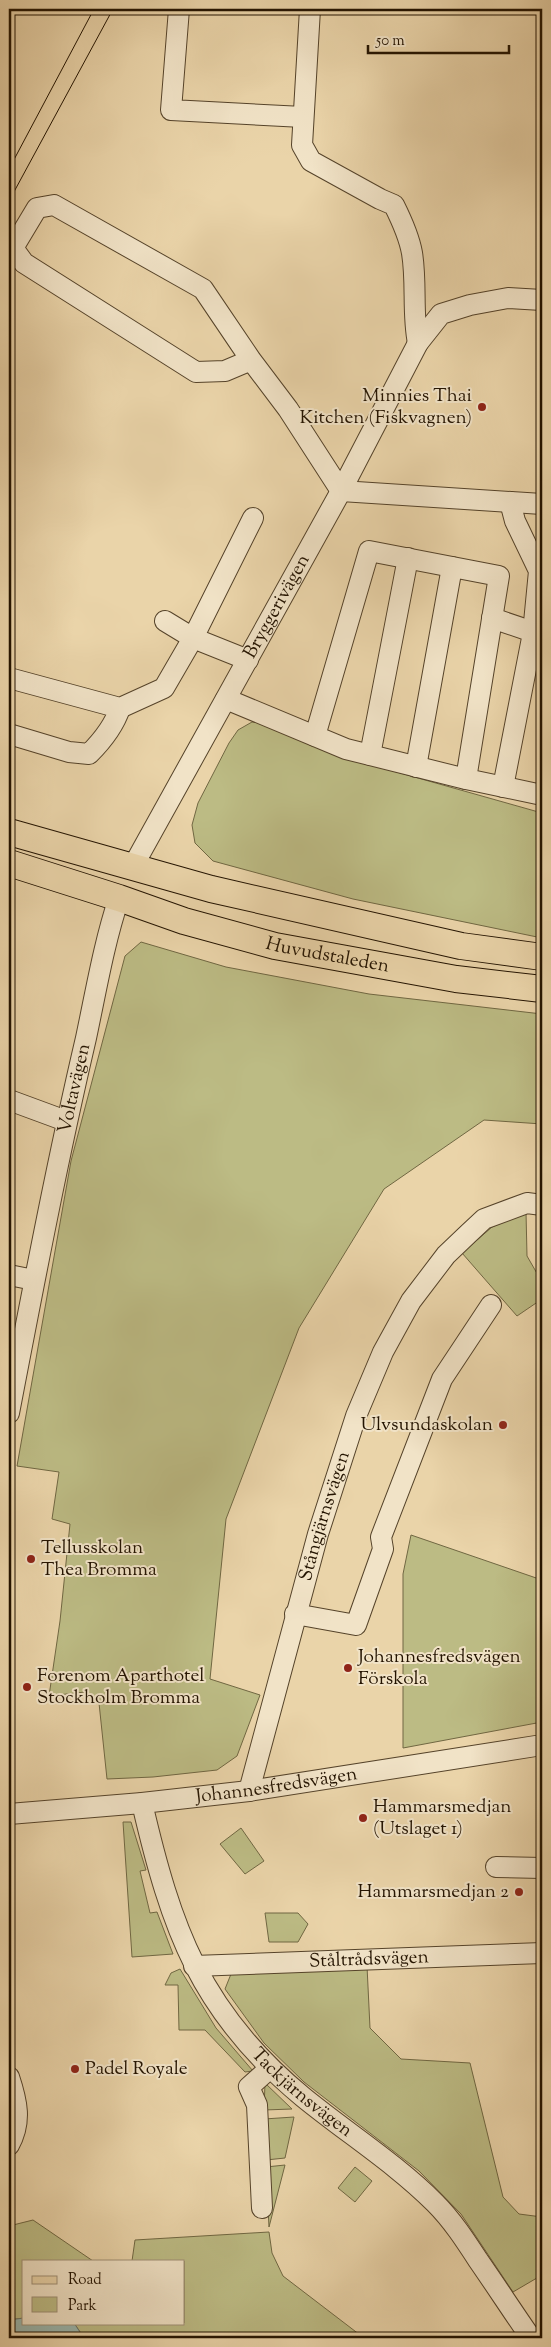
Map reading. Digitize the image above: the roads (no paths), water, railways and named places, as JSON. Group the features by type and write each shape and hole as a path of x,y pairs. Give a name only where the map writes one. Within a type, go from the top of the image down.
{"main road":[{"name":"Huvudstaleden","path":"9,832 211,889 461,946 542,957"},
{"name":"Huvudstaleden","path":"9,863 184,921 275,946 456,979 542,990"},
{"path":"119,898 132,868"}],"street":[{"path":"179,9 171,110 303,117"},
{"path":"310,9 302,145 311,161 394,205 405,228 412,254 415,330 418,343"},
{"path":"251,360 225,370 196,372 24,263 14,248 37,208 54,205 202,289 251,360 288,409 341,491 542,504"},
{"name":"Bryggerivägen","path":"132,868 341,491 418,343 441,314 470,305 508,298 542,300"},
{"path":"502,787 537,634 539,571 516,521 510,502"},
{"path":"9,734 69,752 89,754 106,734 120,708 164,688 193,638 253,518"},
{"path":"315,736 369,551 499,576 466,779"},
{"path":"370,755 408,558"},
{"path":"416,767 452,567"},
{"path":"492,618 537,634"},
{"path":"165,621 193,638 248,660"},
{"path":"9,678 120,708"},
{"path":"226,699 346,749 466,779 542,795"},
{"name":"Voltavägen","path":"9,1413 66,1121 102,968 107,937 119,898"},
{"path":"9,1100 66,1121"},
{"name":"Stångjärnsvägen","path":"249,1791 318,1534 356,1416 383,1352 411,1301 446,1255 484,1219 526,1203 542,1205"},
{"path":"9,1275 34,1280"},
{"path":"295,1614 356,1625 383,1549 382,1537 442,1379 491,1305"},
{"name":"Johannesfredsvägen","path":"9,1814 142,1803 249,1791 542,1745"},
{"name":"Tackjärnsvägen","path":"142,1803 164,1892 194,1966 208,1992 225,2016 270,2068 303,2097 412,2180 434,2202 449,2218 531,2338"},
{"path":"496,1868 542,1868"},
{"name":"Ståltrådsvägen","path":"194,1966 542,1953"},
{"path":"262,2208 257,2105 249,2088 270,2068"},
{"path":"9,2076 19,2117 9,2146"}],"water":[{"path":"22,2318 22,2324 75,2324 80,2332 80,2338 9,2338 9,2320"}],"tram line":[{"path":"9,169 94,9"},
{"path":"9,201 113,9"}],"place":[{"name":"Minnies Thai Kitchen (Fiskvagnen)","path":"482,407"},
{"name":"Ulvsundaskolan","path":"503,1425"},
{"name":"Tellusskolan Thea Bromma","path":"31,1559"},
{"name":"Johannesfredsvägen Förskola","path":"348,1668"},
{"name":"Forenom Aparthotel Stockholm Bromma","path":"27,1687"},
{"name":"Hammarsmedjan (Utslaget 1)","path":"363,1818"},
{"name":"Hammarsmedjan 2","path":"519,1892"},
{"name":"Padel Royale","path":"75,2069"}]}
